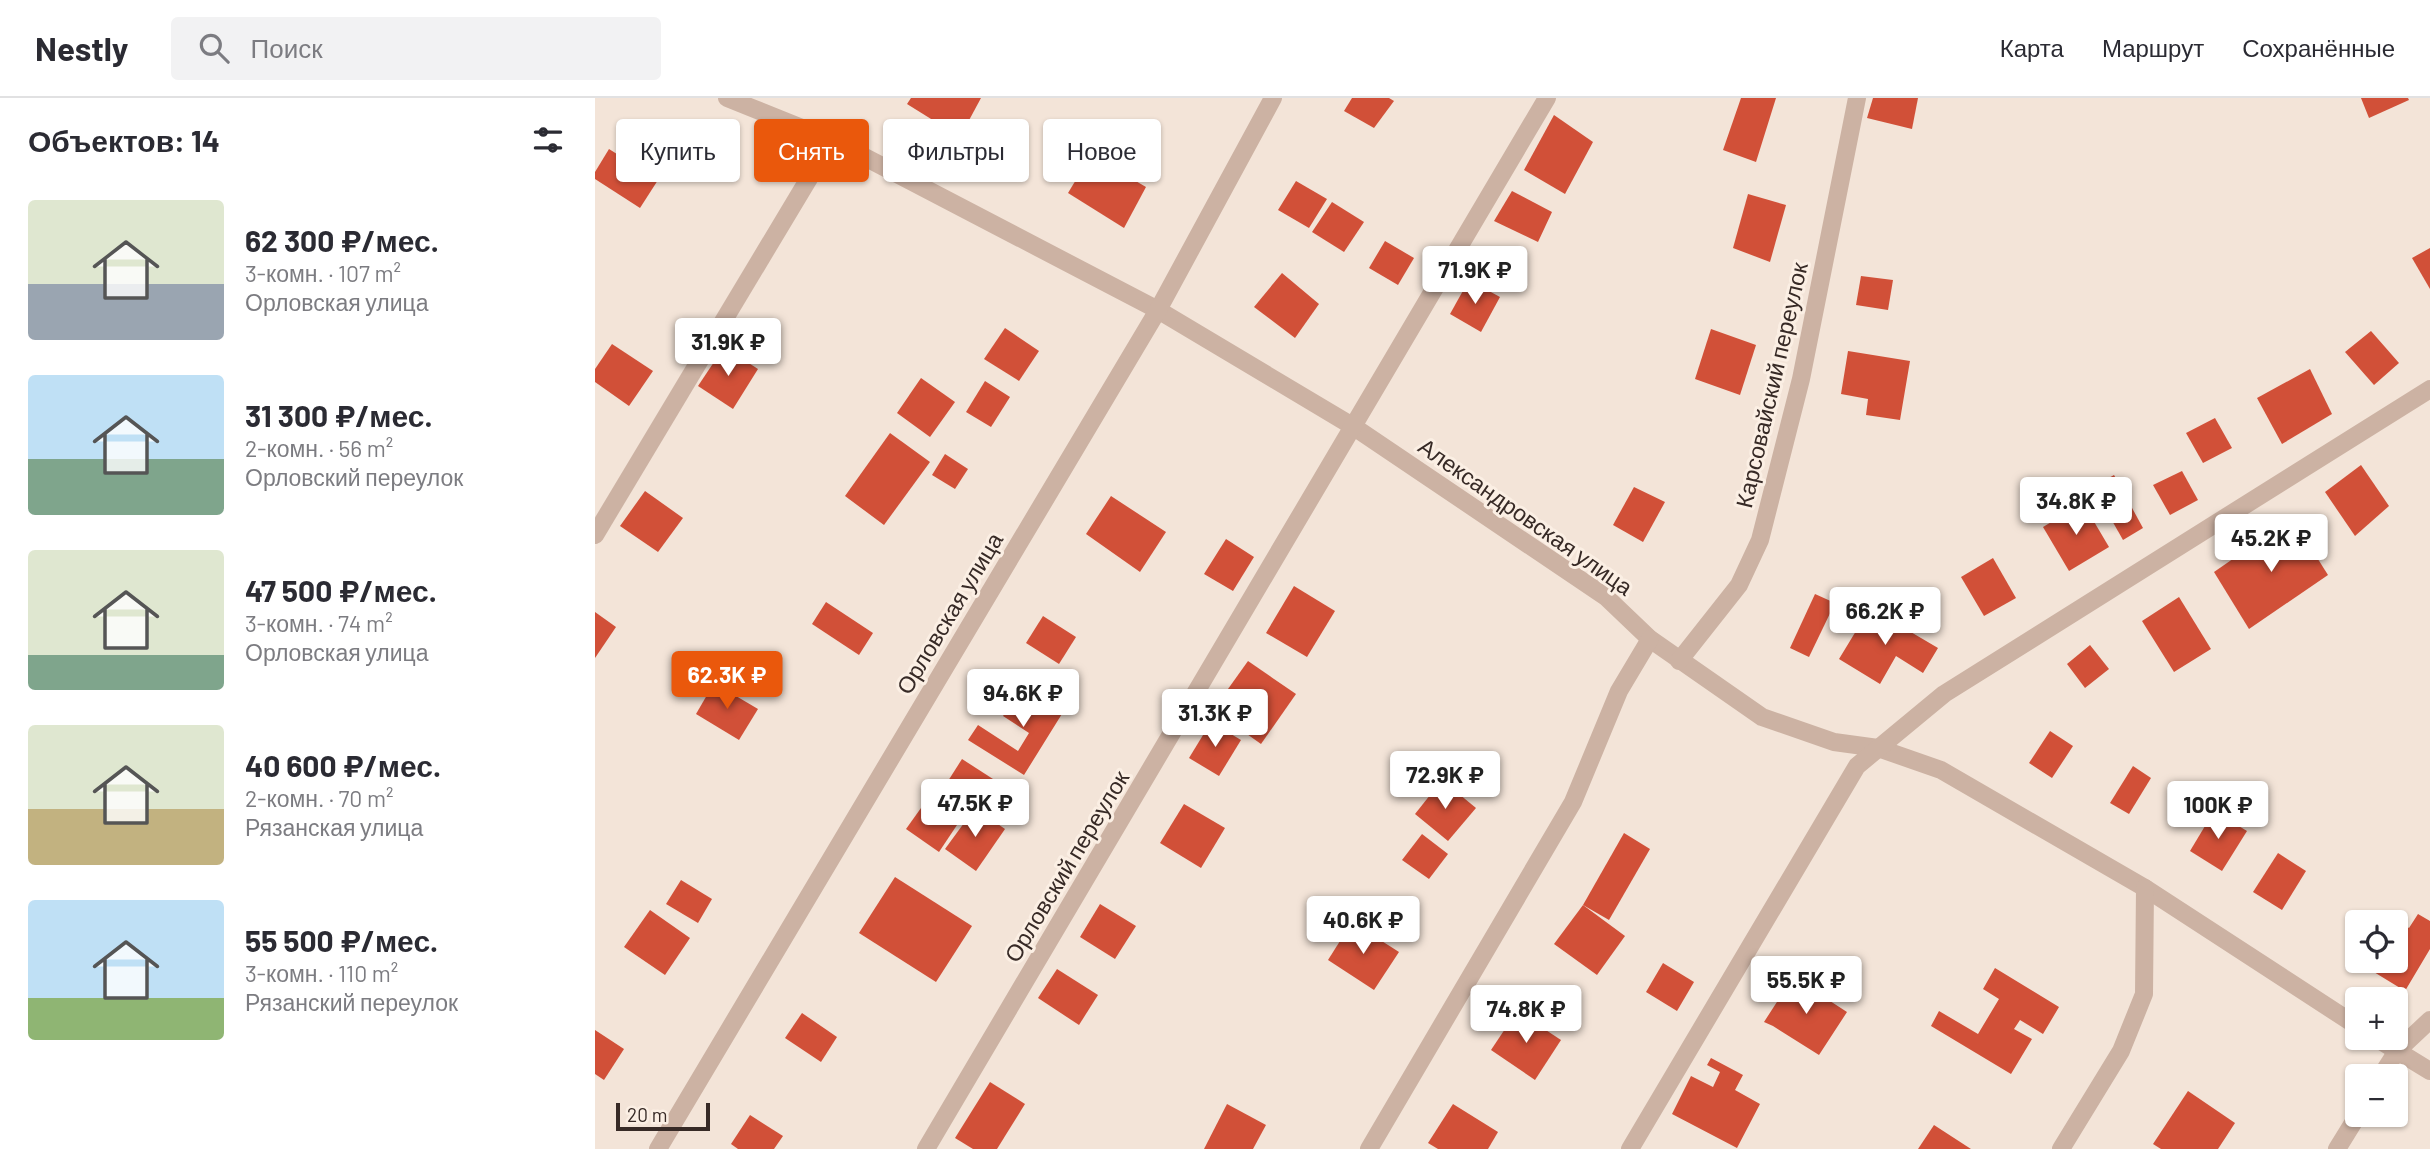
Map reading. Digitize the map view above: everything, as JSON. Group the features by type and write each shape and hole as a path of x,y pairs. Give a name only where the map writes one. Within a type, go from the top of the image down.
{"street":[{"name":"Александровская улица","path":"727,98 780,119"},
{"name":"Орловская улица","path":"658,1149 1158,310 1273,98"},
{"path":"1354,427 1547,98"},
{"name":"Карсовайский переулок","path":"1679,661 1739,585 1760,540 1801,379 1857,98"},
{"name":"Александровская улица","path":"869,159 1158,310 1354,427 1606,597 1650,639 1762,717 1834,742 1878,748 1941,770 2145,888 2345,1018"},
{"path":"595,535 807,182"},
{"path":"1630,1149 1857,766 1944,694 2430,388"},
{"name":"Орловский переулок","path":"926,1149 1354,427"},
{"path":"1369,1149 1573,802 1619,691 1650,639"},
{"path":"2061,1149 2121,1051 2144,994 2145,888"},
{"path":"2389,1064 2397,1051 2430,1020"},
{"path":"2397,1051 2430,1071"},
{"path":"2337,1149 2351,1127"}],"building":[{"path":"911,98 981,98 970,119 931,119 907,104"},
{"path":"1352,98 1389,98 1394,101 1374,128 1344,111"},
{"path":"1741,98 1776,98 1756,162 1723,150"},
{"path":"1873,98 1918,98 1912,129 1867,118"},
{"path":"2361,98 2408,98 2409,100 2369,118"},
{"path":"1554,115 1593,142 1565,194 1524,170"},
{"path":"609,149 616,153 616,182 657,182 640,208 595,179 595,172"},
{"path":"1296,181 1327,199 1309,228 1278,210"},
{"path":"1075,182 1137,182 1146,187 1124,228 1068,193"},
{"path":"1512,191 1552,212 1538,242 1494,221"},
{"path":"1748,194 1786,205 1770,262 1733,248"},
{"path":"1332,202 1364,222 1344,252 1312,232"},
{"path":"1385,241 1414,258 1398,285 1369,268"},
{"path":"2430,248 2430,289 2412,258"},
{"path":"1282,273 1319,304 1295,338 1254,307"},
{"path":"1861,276 1893,280 1888,310 1856,305"},
{"path":"1469,280 1500,297 1481,332 1450,314"},
{"path":"1005,328 1039,351 1019,381 984,359"},
{"path":"1711,329 1756,345 1740,395 1695,379"},
{"path":"2371,331 2399,363 2374,385 2345,352"},
{"path":"612,344 653,371 629,406 595,382 595,369"},
{"path":"724,347 758,369 733,409 698,386"},
{"path":"1848,351 1910,361 1900,420 1866,415 1868,399 1841,394"},
{"path":"2310,369 2332,414 2282,444 2257,398"},
{"path":"921,378 955,402 930,437 897,413"},
{"path":"985,381 1010,397 991,427 966,412"},
{"path":"2215,418 2232,448 2203,463 2186,433"},
{"path":"890,433 930,462 884,525 845,496"},
{"path":"945,454 968,469 955,489 932,475"},
{"path":"2361,465 2389,506 2355,536 2325,492"},
{"path":"2182,471 2198,500 2170,515 2153,485"},
{"path":"2114,475 2143,528 2123,540 2093,487"},
{"path":"1634,487 1665,502 1643,542 1613,525"},
{"path":"645,491 683,518 658,552 620,526"},
{"path":"1111,496 1166,532 1140,572 1086,534"},
{"path":"2083,503 2109,547 2069,571 2043,527"},
{"path":"2292,518 2328,575 2249,629 2214,572"},
{"path":"1226,539 1254,557 1233,591 1204,574"},
{"path":"1993,558 2016,598 1984,616 1961,577"},
{"path":"1294,586 1335,611 1307,657 1266,633"},
{"path":"1815,594 1835,603 1809,657 1790,648"},
{"path":"2179,597 2211,649 2174,672 2142,621"},
{"path":"826,602 873,633 859,655 812,624"},
{"path":"1870,608 1938,648 1923,673 1896,656 1880,684 1839,659"},
{"path":"595,612 616,627 595,658"},
{"path":"1043,616 1076,637 1059,664 1026,643"},
{"path":"2090,645 2109,669 2085,688 2067,664"},
{"path":"1248,661 1296,694 1261,744 1213,710"},
{"path":"714,683 758,709 739,740 696,714"},
{"path":"1024,683 1065,709 1024,775 968,740 978,725 1018,751 1029,733 1003,716"},
{"path":"1211,722 1241,740 1219,776 1189,758"},
{"path":"2050,731 2073,746 2052,778 2029,763"},
{"path":"962,759 993,779 979,801 948,781"},
{"path":"2133,766 2151,778 2129,814 2110,803"},
{"path":"1442,780 1476,808 1448,841 1415,814"},
{"path":"931,794 963,816 939,852 906,829"},
{"path":"1184,804 1225,828 1201,868 1160,843"},
{"path":"975,808 1005,829 976,871 945,849"},
{"path":"2214,811 2247,831 2222,871 2190,851"},
{"path":"1624,833 1650,849 1609,920 1583,905"},
{"path":"1422,834 1448,854 1429,879 1402,860"},
{"path":"2278,853 2306,871 2282,910 2253,892"},
{"path":"895,877 972,926 936,982 859,933"},
{"path":"681,880 712,899 698,923 666,904"},
{"path":"1100,904 1136,926 1115,959 1080,937"},
{"path":"1583,905 1625,936 1597,975 1554,944"},
{"path":"650,910 690,938 665,975 624,947"},
{"path":"2418,914 2430,921 2430,949 2407,987 2398,987 2376,973 2408,973 2408,927"},
{"path":"1352,922 1399,952 1374,990 1328,960"},
{"path":"1663,963 1694,982 1677,1011 1646,992"},
{"path":"1995,968 2059,1007 2043,1034 2020,1020 2014,1029 2032,1039 2011,1074 1931,1026 1939,1011 1978,1034 1999,999 1983,989"},
{"path":"1057,969 1098,995 1079,1025 1038,998"},
{"path":"1793,977 1847,1012 1819,1055 1764,1022"},
{"path":"1517,1011 1561,1040 1535,1080 1491,1050"},
{"path":"802,1013 837,1037 821,1062 785,1038"},
{"path":"595,1030 624,1049 604,1080 595,1074"},
{"path":"1711,1058 1743,1075 1735,1090 1760,1104 1737,1148 1672,1114 1691,1076 1713,1087 1720,1072 1707,1065"},
{"path":"990,1082 1025,1104 997,1149 973,1149 955,1138"},
{"path":"2188,1091 2235,1123 2218,1149 2161,1149 2153,1144"},
{"path":"1227,1104 1266,1125 1253,1149 1204,1149"},
{"path":"1453,1104 1498,1132 1488,1149 1438,1149 1428,1143"},
{"path":"750,1115 783,1136 774,1149 738,1149 731,1144"},
{"path":"1934,1125 1971,1149 1918,1149"}]}
